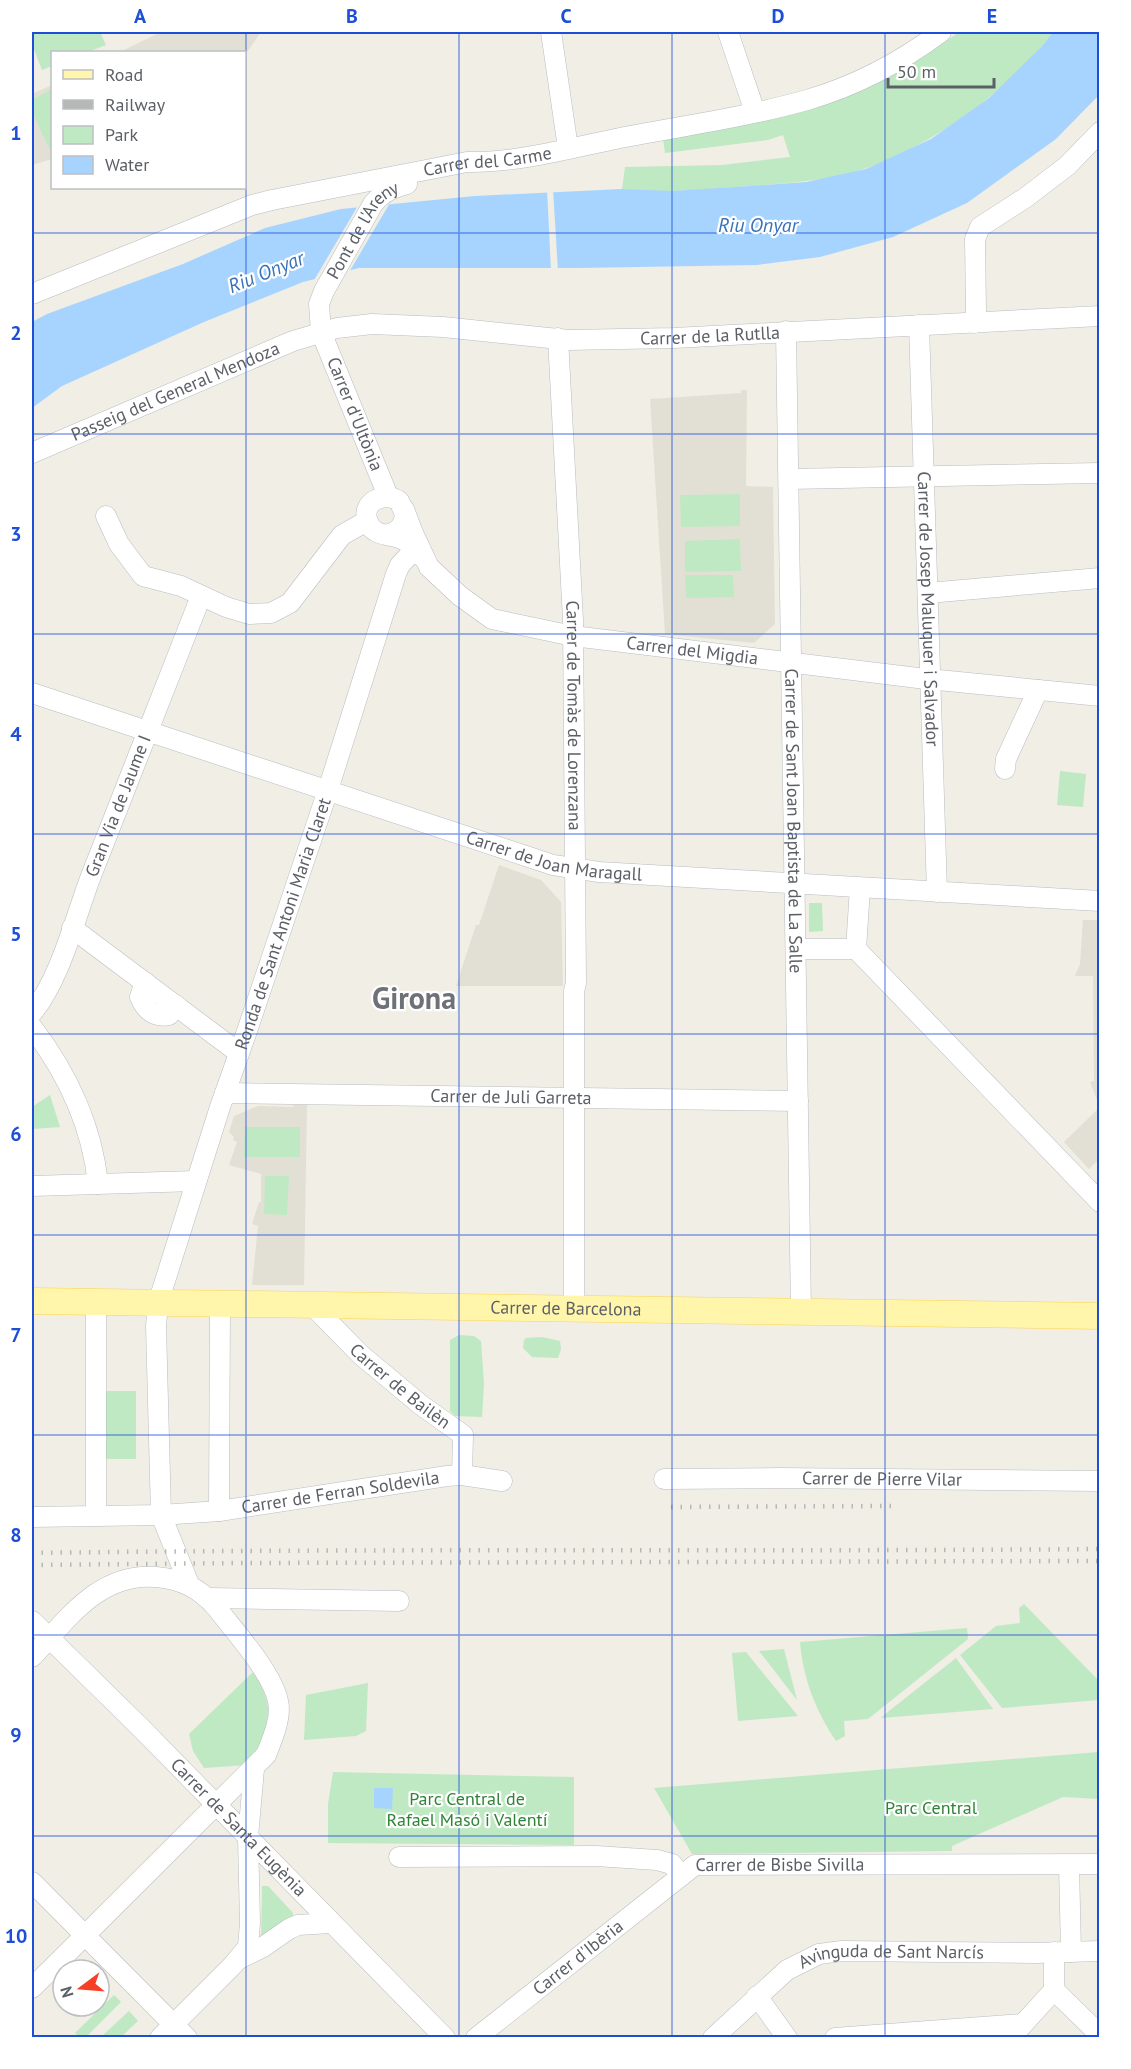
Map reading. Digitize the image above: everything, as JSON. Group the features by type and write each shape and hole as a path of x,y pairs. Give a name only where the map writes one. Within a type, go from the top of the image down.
{"main road":[{"name":"Carrer de Barcelona","path":"32,1300 96,1312 158,1303 1100,1316"}],"street":[{"path":"551,32 568,148"},
{"path":"728,32 755,112"},
{"name":"Carrer del Carme","path":"32,294 252,205 467,162 488,163 568,148 755,112 809,99 845,86 901,58 941,32"},
{"path":"974,323 976,311 975,239 980,227 1025,198 1066,166 1100,132"},
{"name":"Pont de l'Areny","path":"321,332 319,304 329,282 376,200 390,188 454,177 488,163"},
{"name":"Carrer de la Rutlla","path":"321,332 386,324 568,340 674,338 1100,316"},
{"name":"Carrer de Josep Maluquer i Salvador","path":"919,325 937,892"},
{"name":"Carrer de Sant Joan Baptista de La Salle","path":"786,331 801,1311"},
{"name":"Passeig del General Mendoza","path":"32,453 235,364 321,332"},
{"name":"Carrer d'Ultònia","path":"321,332 388,496"},
{"name":"Carrer de Tomàs de Lorenzana","path":"558,338 573,636 576,982 574,991 574,1309"},
{"path":"789,479 1100,473"},
{"path":"420,556 404,509 399,501 388,496 380,497 372,502 367,511 367,521 375,531 404,540 429,567 460,596 492,619 573,636"},
{"path":"386,535 400,528 404,520 404,509"},
{"path":"106,516 119,544 143,576 181,586 226,607 249,614 271,612 290,603 342,536 367,521"},
{"name":"Ronda de Sant Antoni Maria Claret","path":"161,1515 156,1326 158,1303 196,1180 328,790 396,574 400,565 420,556"},
{"path":"928,593 1100,579"},
{"name":"Gran Via de Jaume I","path":"32,1013 57,972 147,731 201,596"},
{"name":"Carrer del Migdia","path":"573,636 931,679 1100,696"},
{"path":"1005,770 1006,759 1038,690"},
{"name":"Carrer de Joan Maragall","path":"32,693 528,857 574,868 599,872 1100,902"},
{"path":"856,949 860,888"},
{"path":"72,928 239,1053"},
{"path":"796,949 856,949 1100,1202"},
{"path":"32,1027 57,1062 80,1109 88,1133 98,1184"},
{"name":"Carrer de Juli Garreta","path":"225,1093 798,1101"},
{"path":"32,1186 196,1180"},
{"path":"219,1511 220,1304"},
{"name":"Carrer de Bailèn","path":"312,1305 361,1355 421,1405 463,1435 462,1475"},
{"path":"96,1312 96,1515"},
{"name":"Carrer de Ferran Soldevila","path":"32,1516 161,1515 219,1511 462,1475 502,1481"},
{"name":"Carrer de Pierre Vilar","path":"664,1479 1100,1481"},
{"path":"161,1515 189,1584"},
{"path":"32,1657 82,1603 100,1589 116,1581 135,1576 177,1580 189,1584 208,1598 268,1674 279,1702 278,1716 269,1747 266,1755 254,1769 32,1988"},
{"path":"208,1598 399,1601"},
{"name":"Carrer de Santa Eugènia","path":"32,1621 248,1837 441,2036"},
{"path":"32,1882 85,1934 173,2033 248,1947 250,1940 248,1837 254,1769"},
{"name":"Carrer de Bisbe Sivilla","path":"399,1857 596,1856 657,1860 672,1864 681,1876 695,1865 1100,1864"},
{"path":"835,2037 1017,2031 1054,1989 1062,1952 1070,1865"},
{"name":"Carrer d'Ibèria","path":"476,2037 681,1876"},
{"path":"237,1960 263,1947 289,1929 304,1924 330,1923"},
{"name":"Avinguda de Sant Narcís","path":"713,2037 787,1970 819,1954 842,1951 1100,1951"},
{"path":"1054,1989 1100,2035"},
{"path":"757,1996 787,2037"}],"shaded area":[{"path":"161,32 261,32 246,54 246,51 122,51"},
{"path":"51,85 51,159 32,165 32,94"},
{"path":"741,390 747,390 746,486 773,487 775,624 754,643 665,634 650,399 741,393"},
{"path":"499,865 541,880 561,902 563,986 456,986"},
{"path":"1083,920 1099,920 1099,1105 1090,1082 1094,1081 1093,976 1075,976 1080,964"},
{"path":"293,1105 307,1105 304,1285 252,1285 258,1226 252,1224 259,1202 261,1202 261,1174 229,1165 237,1142 233,1140 234,1137 229,1132 234,1116 258,1106 293,1107"},
{"path":"1099,1108 1099,1159 1089,1169 1064,1142"}],"green space":[{"path":"32,32 100,32 106,45 91,51 51,51 51,66 42,70 32,44"},
{"path":"959,32 1053,32 1014,75 970,112 920,144 867,168 826,178 768,185 682,191 622,189 625,167 722,165 790,157 783,135 768,140 665,153 663,139 844,95 928,54"},
{"path":"51,90 51,152 32,112 32,100"},
{"path":"740,494 740,526 681,527 680,495"},
{"path":"740,539 741,571 685,572 685,541"},
{"path":"685,575 733,575 734,597 686,598"},
{"path":"1060,771 1086,774 1083,807 1057,805"},
{"path":"809,903 822,903 823,931 809,932"},
{"path":"50,1095 60,1127 32,1129 32,1107"},
{"path":"245,1127 300,1127 300,1157 244,1157"},
{"path":"265,1176 289,1176 287,1215 264,1214"},
{"path":"459,1335 474,1336 481,1341 484,1384 482,1417 455,1416 450,1411 450,1340"},
{"path":"542,1337 560,1341 561,1349 558,1358 532,1357 523,1348 526,1338"},
{"path":"104,1391 136,1391 136,1459 104,1459"},
{"path":"1024,1604 1099,1681 1099,1700 1002,1708 960,1655 996,1626 1020,1623 1019,1608"},
{"path":"967,1628 968,1639 868,1719 844,1721 845,1736 836,1741 822,1718 807,1682 800,1642"},
{"path":"784,1649 797,1700 759,1651"},
{"path":"746,1652 798,1716 738,1721 732,1653"},
{"path":"956,1658 993,1709 881,1718 889,1711"},
{"path":"253,1672 266,1698 268,1709 266,1730 261,1741 247,1765 204,1768 193,1751 189,1734"},
{"path":"368,1683 366,1731 356,1736 304,1740 306,1695"},
{"name":"Parc Central","path":"1099,1752 1099,1799 1063,1797 952,1846 952,1851 692,1854 654,1788"},
{"name":"Parc Central de Rafael Masó i Valentí","path":"333,1772 574,1777 574,1845 328,1843 328,1804"},
{"path":"262,1886 268,1886 293,1913 294,1921 261,1940"},
{"path":"114,1995 121,2002 111,2012 111,1998"},
{"path":"129,2011 138,2021 121,2037 101,2037"},
{"path":"90,2018 105,2018 86,2037 79,2037 75,2033"}],"water":[{"name":"Riu Onyar","path":"1053,32 1099,32 1099,95 1056,139 967,203 893,237 820,257 757,265 359,268 303,282 204,322 62,386 32,408 32,322 47,314 183,264 265,228 341,209 475,196 622,189 672,191 806,182 866,169 931,139 989,98 1041,47"},
{"path":"374,1788 393,1788 392,1809 374,1808"}],"pier":[{"path":"547,189 553,189 558,271 551,271"},
{"path":"391,201 348,274 313,282 359,204"}],"railway":[{"path":"671,1507 893,1506"},
{"path":"32,1553 1100,1549"},
{"path":"32,1565 1100,1561"}],"district":[{"name":"Girona","path":"414,999"}]}
